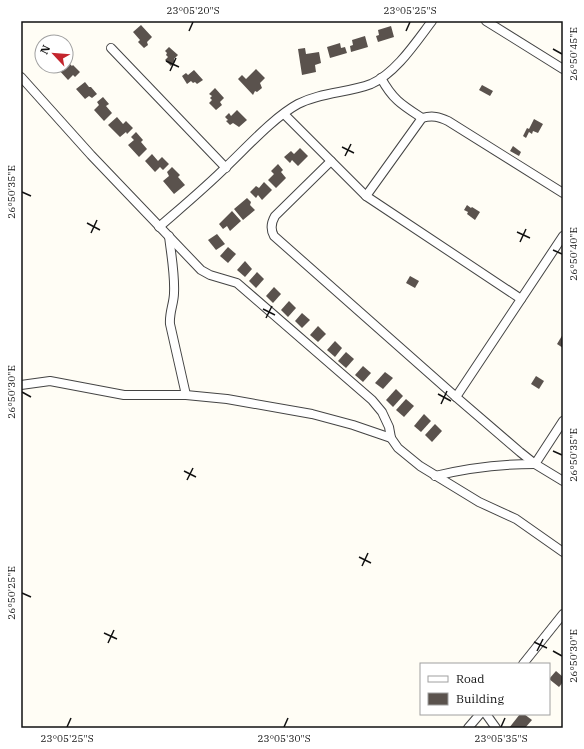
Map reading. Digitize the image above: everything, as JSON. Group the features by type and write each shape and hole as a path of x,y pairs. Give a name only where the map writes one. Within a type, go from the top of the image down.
{"street":[{"path":"160,227 226,168 258,136 298,104 316,97 371,84 385,76 432,21"},
{"path":"486,21 563,69"},
{"path":"111,48 226,168"},
{"path":"21,77 91,155 201,270 210,275 237,283 372,400 382,412 389,427 391,438 398,448 435,476 479,502 516,519 563,552"},
{"path":"381,78 388,92 398,102 422,118"},
{"path":"284,114 366,196 521,299"},
{"path":"366,196 422,118 430,116 438,116 448,121 563,193"},
{"path":"331,161 275,216 272,222 272,233 274,236 456,397 535,464 563,481"},
{"path":"169,236 174,288 174,299 169,318 186,395"},
{"path":"456,397 563,236"},
{"path":"21,385 50,381 124,395 186,395 227,399 312,414 353,425 391,438"},
{"path":"535,464 563,421"},
{"path":"435,476 507,464 535,464"},
{"path":"524,663 563,614"},
{"path":"468,728 479,715"},
{"path":"487,715 496,728"}],"building":[{"path":"141,25 152,37 147,42 148,45 144,48 138,42 140,40 133,32"},
{"path":"391,26 394,37 378,42 376,36 379,35 378,30"},
{"path":"365,36 368,47 351,52 350,46 353,45 352,40"},
{"path":"340,43 341,48 345,47 347,53 330,58 327,47"},
{"path":"169,47 178,55 174,59 175,61 171,66 165,60 168,57 165,51"},
{"path":"305,48 306,54 319,52 321,63 315,65 316,72 302,75 298,49"},
{"path":"74,66 80,72 75,77 73,75 68,80 63,74 74,74"},
{"path":"256,69 265,78 260,83 262,88 257,92 255,91 253,95 238,79 242,75 246,79"},
{"path":"194,70 203,80 197,84 191,81 187,84 182,76 186,73 188,75"},
{"path":"85,82 97,94 92,98 89,96 85,99 76,89"},
{"path":"482,85 493,91 490,96 479,90"},
{"path":"215,88 224,98 220,102 222,105 216,110 209,103 212,100 210,98 212,96 209,94"},
{"path":"103,97 109,104 106,106 112,113 104,121 94,110 99,105 97,102"},
{"path":"237,110 247,120 239,127 233,123 230,125 226,121 228,120 225,117 229,113 231,116"},
{"path":"117,117 123,124 126,121 133,128 127,134 126,132 120,137 108,125"},
{"path":"534,119 543,124 538,133 533,131 532,134 529,132 526,138 523,136 527,128 529,129"},
{"path":"136,132 143,140 141,142 147,149 139,157 128,145 134,140 131,137"},
{"path":"513,146 521,152 519,156 510,151"},
{"path":"300,148 308,156 298,166 292,160 290,163 284,157 291,151 294,154"},
{"path":"152,154 158,161 162,157 169,164 163,170 160,167 155,172 145,161"},
{"path":"278,164 283,170 281,172 286,178 276,188 268,180 274,174 271,171"},
{"path":"172,167 180,175 178,177 185,185 174,194 163,181 169,176 167,172"},
{"path":"264,182 272,190 262,200 258,195 256,198 250,192 256,186 259,188"},
{"path":"247,198 251,202 250,205 255,210 243,220 234,209"},
{"path":"467,205 480,212 475,220 467,214 468,212 464,210"},
{"path":"232,211 241,221 230,231 227,226 223,229 219,224"},
{"path":"217,234 225,244 216,250 208,240"},
{"path":"228,247 236,254 228,263 220,256"},
{"path":"245,261 252,269 245,277 237,270"},
{"path":"257,272 264,279 256,288 249,281"},
{"path":"410,276 419,281 415,288 406,283"},
{"path":"274,287 281,294 273,303 266,296"},
{"path":"289,301 296,308 288,317 281,310"},
{"path":"302,313 310,320 302,328 295,321"},
{"path":"318,326 326,334 318,342 310,335"},
{"path":"563,334 563,348 557,344"},
{"path":"335,341 342,348 335,357 327,350"},
{"path":"346,352 354,359 346,368 338,361"},
{"path":"363,366 371,373 363,382 355,375"},
{"path":"385,372 393,378 383,389 375,383"},
{"path":"536,376 544,381 539,389 531,384"},
{"path":"396,389 403,396 393,407 386,400"},
{"path":"406,399 414,406 404,417 396,410"},
{"path":"424,414 431,421 421,432 414,426"},
{"path":"435,424 442,431 432,442 425,435"},
{"path":"556,671 563,677 563,682 559,687 550,680"},
{"path":"519,715 525,715 532,720 525,728 509,728"}]}
